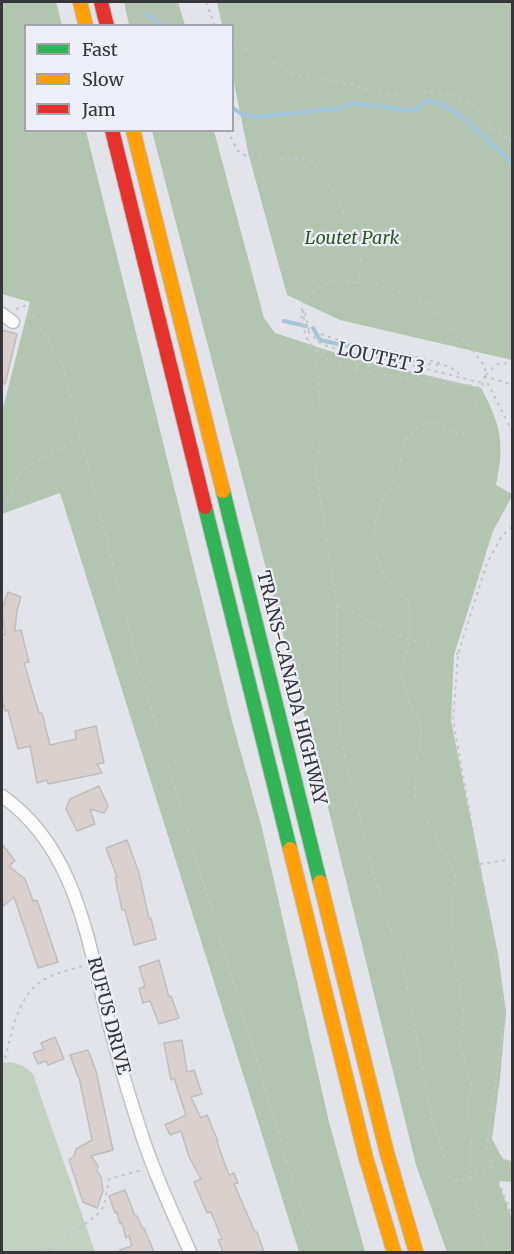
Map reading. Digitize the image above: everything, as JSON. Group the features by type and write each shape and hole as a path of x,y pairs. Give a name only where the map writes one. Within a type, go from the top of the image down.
{"highway":[{"path":"80,2 86,24"},
{"path":"101,2 106,24"},
{"path":"112,132 366,1158 394,1252"},
{"name":"TRANS-CANADA HIGHWAY","path":"134,132 387,1153 416,1252"}],"street":[{"path":"2,314 13,322"},
{"name":"RUFUS DRIVE","path":"2,796 17,807 33,825 63,869 75,894 114,1044 139,1127 190,1252"}],"path":[{"path":"206,2 214,24"},
{"path":"234,42 296,75 351,84 381,94 408,96 426,92 454,95 484,113 492,128 513,141"},
{"path":"228,132 238,151 246,156 305,159 312,162 328,183 360,244 361,262 358,283"},
{"path":"468,385 376,374 337,365 310,347 302,322 303,307 307,296 320,286 336,280 373,284 423,299 463,339 484,365 486,373 464,433 458,435 436,421 419,426 405,441 399,471 384,497 375,521 373,550 384,575 409,602 410,640 401,670 408,701 421,721 415,796 455,875 450,939 463,1009 461,1048 471,1084 466,1121 471,1138 470,1178 488,1252"},
{"path":"2,314 27,305 62,363 139,668 298,1198 320,1252"},
{"path":"303,307 309,330 322,336 350,344 398,352 445,365 456,370 462,378"},
{"name":"LOUTET 3","path":"303,307 305,328 317,341 353,354 386,359 483,383"},
{"path":"317,341 426,364 445,365"},
{"path":"308,342 313,347 332,354 450,383 482,388"},
{"path":"311,354 317,364 319,457 315,466 337,606 336,702 344,752 374,876 403,966 433,1123 452,1181 470,1178 493,1166"},
{"path":"484,376 497,364 513,363"},
{"path":"484,376 507,383 513,388"},
{"path":"484,376 513,431"},
{"path":"2,506 9,497 20,471 81,437"},
{"path":"513,527 502,536 487,563 458,654 453,720 502,992 502,1038 486,1150 513,1215"},
{"path":"337,606 410,640 458,654"},
{"path":"480,864 507,860"},
{"path":"2,1073 23,999 39,983 63,972 94,963"},
{"path":"42,1252 96,1216 104,1206 109,1179 154,1167"},
{"path":"48,1250 53,1252"}],"green space":[{"path":"2,2 56,2 62,24 24,24 24,132 86,132 232,721 262,828 329,1122 365,1252 299,1252 60,493 2,514 2,412 30,302 2,294"},
{"path":"124,2 178,2 185,24 129,24"},
{"name":"Loutet Park","path":"217,2 512,2 512,360 340,320 287,295 249,156 234,83 234,24 222,24"},
{"path":"152,132 214,132 264,318 275,333 348,357 481,388 497,424 500,458 496,485 512,496 493,531 454,655 451,721 498,954 506,1012 492,1139 503,1159 512,1161 512,1182 498,1181 512,1219 512,1252 447,1252 416,1165 324,791"},
{"path":"10,1062 23,1066 33,1074 95,1252 2,1252 2,1064"}],"building":[{"path":"2,330 17,334 5,384 2,383"},
{"path":"8,592 21,597 15,631 21,630 29,662 24,663 39,713 42,713 50,745 76,739 75,731 96,726 104,763 97,764 102,773 48,784 47,780 37,783 30,746 18,749 8,710 5,711 2,700 2,635 5,634 2,609"},
{"path":"99,786 108,806 104,813 90,809 95,824 77,831 66,809 70,799"},
{"path":"127,840 139,873 156,939 134,945 125,910 122,910 115,877 117,877 106,848"},
{"path":"2,844 15,861 9,866 25,879 33,901 37,900 58,962 38,968 14,897 2,907"},
{"path":"159,960 169,997 171,996 179,1018 159,1024 150,1001 143,1003 139,989 145,986 139,967"},
{"path":"55,1037 64,1059 48,1065 46,1061 38,1064 33,1053 44,1049 41,1043"},
{"path":"182,1040 187,1072 194,1070 202,1094 191,1097 201,1118 207,1115 229,1175 234,1173 238,1183 234,1184 264,1252 223,1252 218,1240 222,1239 211,1212 207,1213 194,1182 201,1179 189,1157 181,1131 170,1135 165,1125 186,1115 174,1078 171,1080 164,1043"},
{"path":"88,1050 96,1071 113,1150 91,1156 98,1166 97,1171 101,1177 103,1191 97,1208 83,1202 69,1160 74,1156 76,1149 92,1140 79,1077 70,1055"},
{"path":"125,1190 135,1216 144,1228 154,1252 120,1252 132,1246 129,1236 126,1238 122,1223 120,1224 109,1196"}],"waterway":[{"path":"146,13 160,24"},
{"path":"234,109 241,114 257,117 342,108 353,103 414,111 427,100 461,116 502,152 512,165"},
{"path":"284,321 306,326"},
{"path":"313,328 320,340 351,347"}],"traffic: fast":[{"path":"223,491 320,882"},
{"path":"205,507 290,849"}],"traffic: slow":[{"path":"80,2 86,24"},
{"path":"133,132 223,491"},
{"path":"290,849 366,1158 394,1252"},
{"path":"320,882 387,1153 416,1252"}],"traffic: jam":[{"path":"101,2 106,24"},
{"path":"112,132 205,507"}]}
